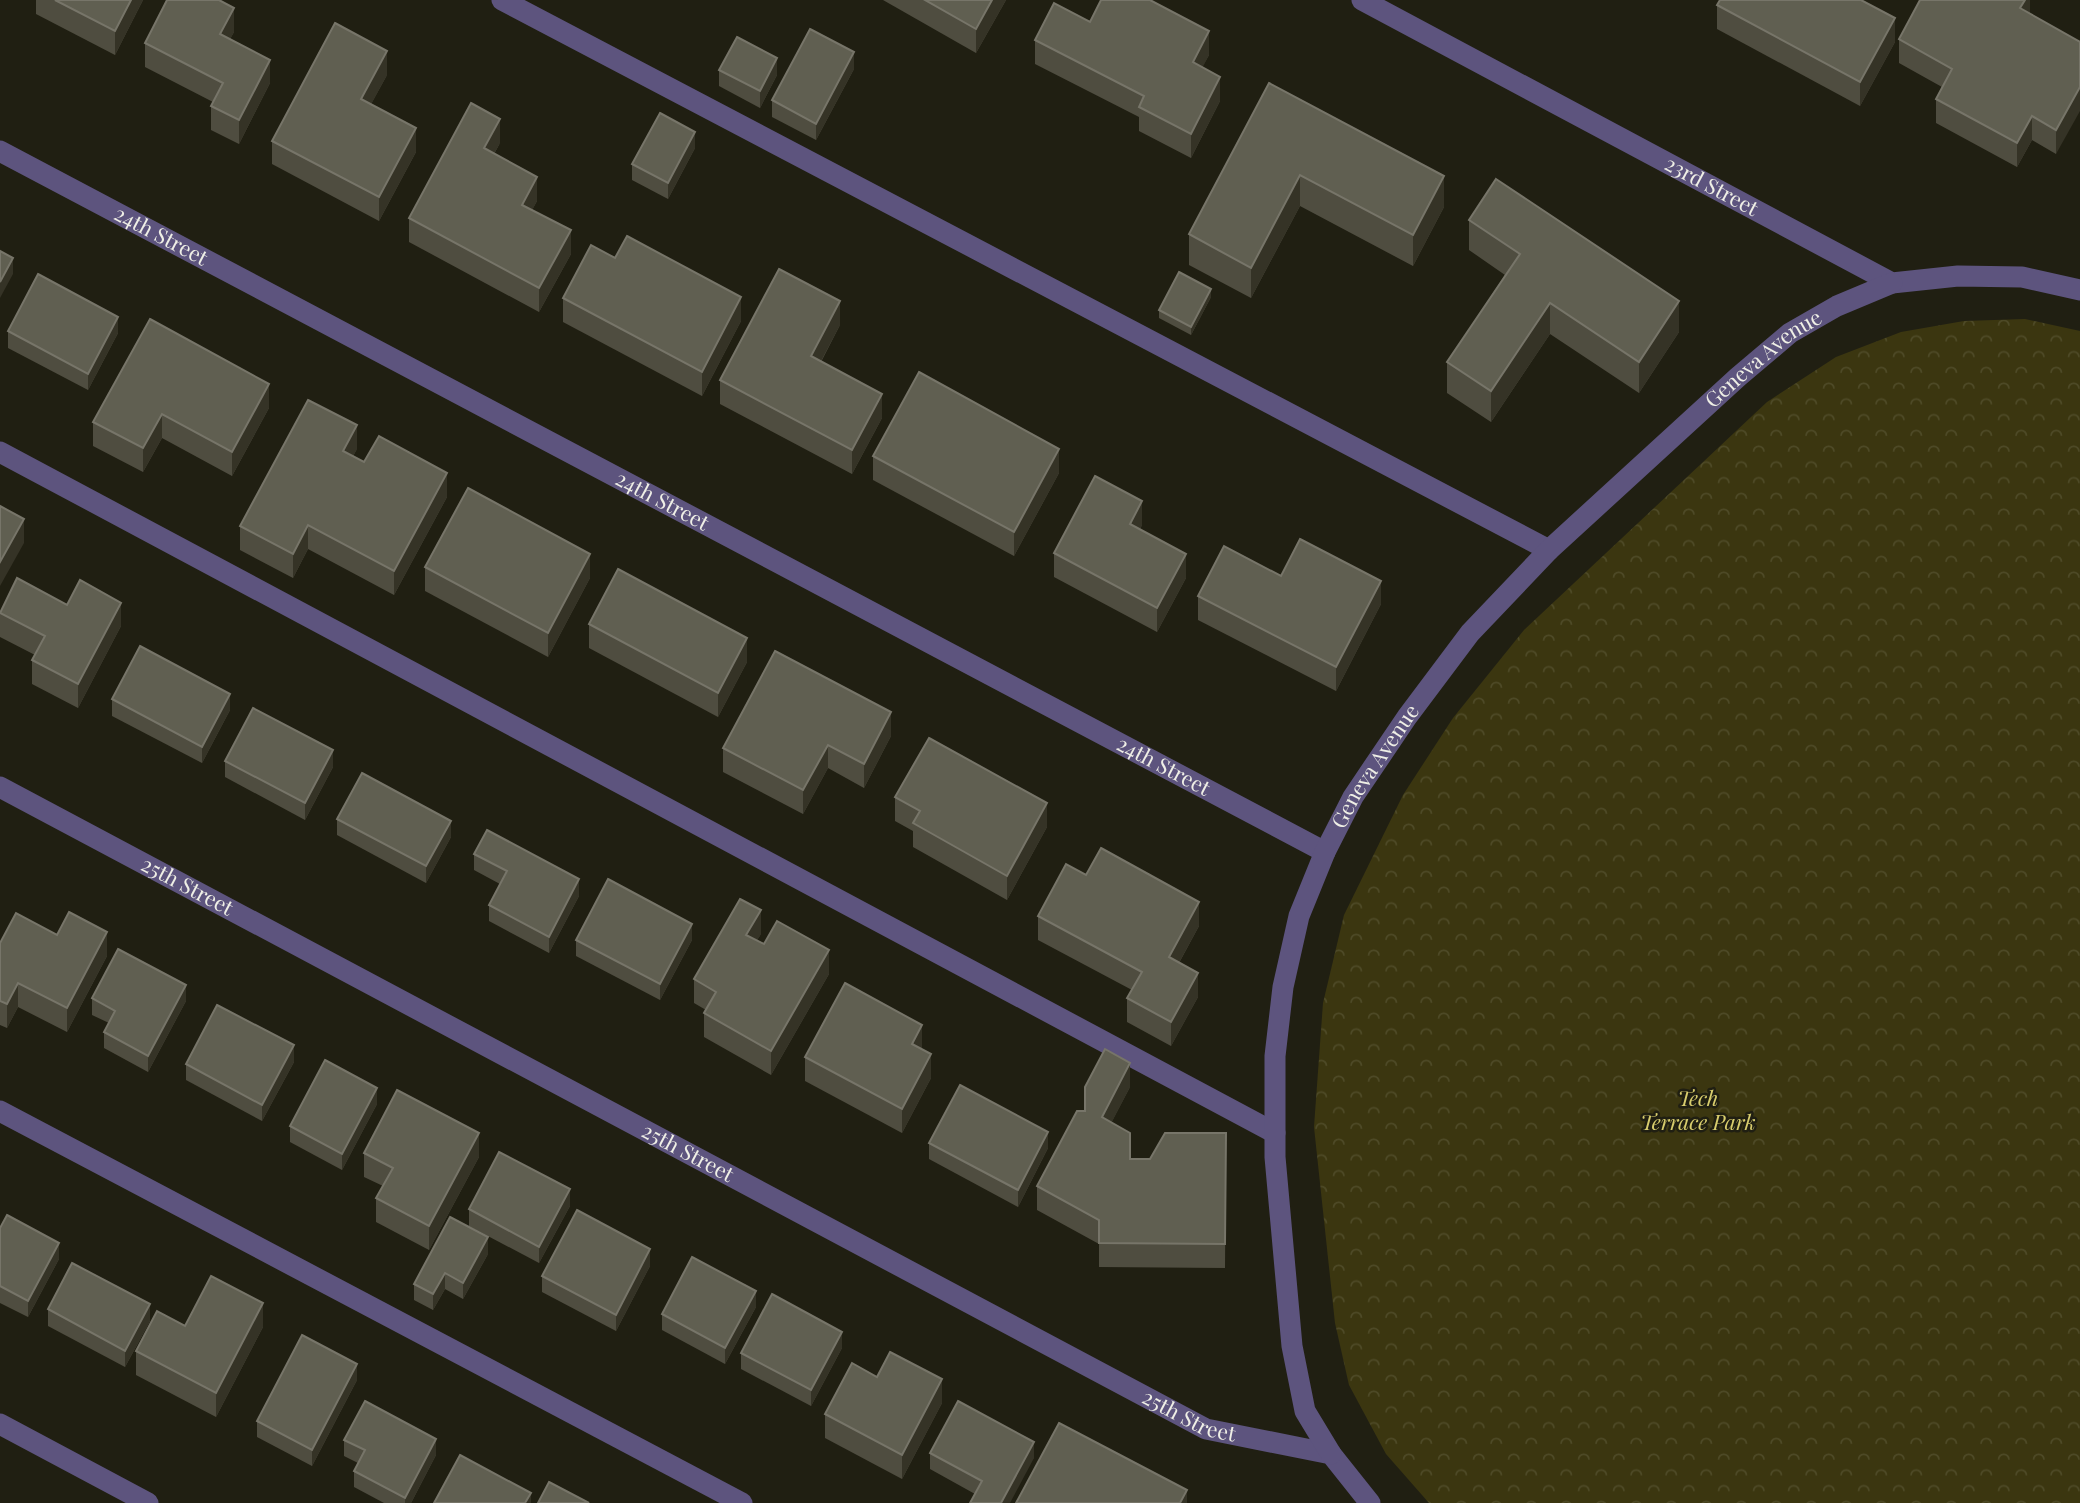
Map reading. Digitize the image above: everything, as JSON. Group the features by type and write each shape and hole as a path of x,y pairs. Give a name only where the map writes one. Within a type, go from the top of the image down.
{"street":[{"path":"502,0 1549,550"},
{"name":"23rd Street","path":"1362,0 1892,283"},
{"name":"24th Street","path":"0,151 1325,852"},
{"path":"1892,283 1958,276 2022,277 2080,290"},
{"name":"Geneva Avenue","path":"1331,1454 1305,1411 1292,1346 1275,1133 1275,1056 1283,987 1299,916 1325,852 1353,797 1406,717 1470,633 1549,550 1790,333 1837,306 1892,283"},
{"path":"0,452 1275,1133"},
{"name":"25th Street","path":"0,788 1206,1429 1331,1454"},
{"path":"0,1111 742,1503"},
{"path":"0,1424 148,1503"},
{"path":"1331,1454 1370,1503"}],"green space":[{"name":"Tech Terrace Park","path":"2025,319 2080,331 2080,1503 1429,1503 1386,1454 1349,1385 1335,1323 1314,1127 1323,1003 1344,915 1403,795 1453,718 1524,630 1767,402 1836,357 1901,332 1964,321"}],"building":[{"path":"55,0 131,0 115,31"},
{"path":"167,0 219,0 234,8 220,34 270,60 239,120 211,106 223,83 145,43"},
{"path":"925,0 992,0 976,29"},
{"path":"1101,0 1150,0 1209,31 1193,62 1220,77 1191,134 1139,107 1144,96 1035,40 1054,3 1090,22"},
{"path":"1720,0 1861,0 1895,18 1860,82 1717,5"},
{"path":"1920,0 2025,0 2020,8 2080,42 2080,87 2056,130 2032,116 2017,143 1936,99 1952,69 1899,39"},
{"path":"335,23 387,51 361,99 416,128 379,197 272,141"},
{"path":"810,29 854,52 816,124 772,100"},
{"path":"737,37 777,58 760,91 719,70"},
{"path":"1269,83 1444,176 1413,235 1300,175 1251,268 1189,234"},
{"path":"471,103 500,119 484,148 537,177 522,205 571,230 539,288 409,218"},
{"path":"660,113 695,132 668,183 632,164"},
{"path":"1496,179 1679,301 1639,362 1550,303 1491,391 1447,362 1520,254 1469,220"},
{"path":"627,236 741,297 702,372 563,298 591,245 615,258"},
{"path":"0,251 13,258 0,282"},
{"path":"779,269 840,301 811,356 882,394 852,450 720,380"},
{"path":"1179,272 1211,289 1191,327 1159,310"},
{"path":"38,274 118,317 88,374 8,331"},
{"path":"150,319 269,384 232,452 162,414 143,448 93,422"},
{"path":"919,372 1059,449 1014,532 873,456"},
{"path":"308,400 357,425 343,451 364,462 379,436 447,473 394,571 308,525 293,554 240,526"},
{"path":"1095,476 1142,501 1130,524 1186,554 1157,608 1054,553"},
{"path":"468,488 590,554 548,633 425,567"},
{"path":"0,506 24,519 0,562"},
{"path":"1300,539 1381,581 1336,667 1198,596 1224,546 1281,576"},
{"path":"618,569 747,638 718,693 589,624"},
{"path":"17,578 67,605 80,580 121,603 78,684 32,660 45,636 0,613"},
{"path":"140,646 230,694 202,747 112,699"},
{"path":"775,651 891,712 864,764 828,745 803,790 723,748"},
{"path":"253,708 333,750 305,803 225,761"},
{"path":"929,738 1047,803 1007,876 913,823 920,811 895,797"},
{"path":"362,773 451,821 426,866 337,819"},
{"path":"487,830 579,879 549,937 489,905 507,871 474,854"},
{"path":"1101,848 1199,902 1169,957 1198,973 1171,1022 1127,998 1142,972 1038,916 1066,864 1086,875"},
{"path":"608,879 692,924 660,984 576,940"},
{"path":"740,899 761,910 746,935 764,944 777,921 829,950 771,1051 704,1013 716,992 694,979"},
{"path":"69,912 107,932 67,1008 18,983 7,1004 0,1001 0,943 16,913 57,935"},
{"path":"118,949 186,985 148,1056 104,1032 115,1011 92,998"},
{"path":"845,983 922,1025 912,1044 931,1054 902,1109 805,1057"},
{"path":"217,1005 294,1045 262,1105 186,1064"},
{"path":"1105,1049 1130,1063 1102,1117 1130,1133 1130,1159 1150,1159 1165,1133 1226,1133 1225,1244 1099,1243 1099,1220 1037,1186 1077,1111 1085,1111 1085,1087"},
{"path":"325,1060 377,1088 342,1154 290,1126"},
{"path":"960,1085 1048,1132 1018,1190 929,1143"},
{"path":"397,1090 479,1133 429,1226 376,1198 393,1168 364,1153"},
{"path":"499,1152 570,1189 539,1247 469,1209"},
{"path":"577,1210 650,1249 616,1315 542,1276"},
{"path":"7,1215 59,1243 28,1301 0,1286 0,1228"},
{"path":"450,1217 488,1237 463,1283 445,1273 433,1294 414,1284"},
{"path":"692,1257 756,1291 725,1348 662,1314"},
{"path":"72,1263 150,1304 125,1351 48,1309"},
{"path":"211,1276 263,1303 216,1393 136,1351 157,1311 185,1326"},
{"path":"772,1294 842,1332 811,1390 741,1353"},
{"path":"302,1335 357,1364 312,1450 257,1421"},
{"path":"890,1352 942,1379 902,1455 825,1414 852,1363 877,1377"},
{"path":"365,1401 436,1439 405,1498 354,1471 365,1450 344,1440"},
{"path":"958,1401 1034,1442 1001,1503 970,1503 982,1481 930,1453"},
{"path":"1059,1423 1187,1490 1180,1503 1016,1503"},
{"path":"460,1455 531,1493 525,1503 434,1503"},
{"path":"549,1482 589,1503 538,1503"}]}
